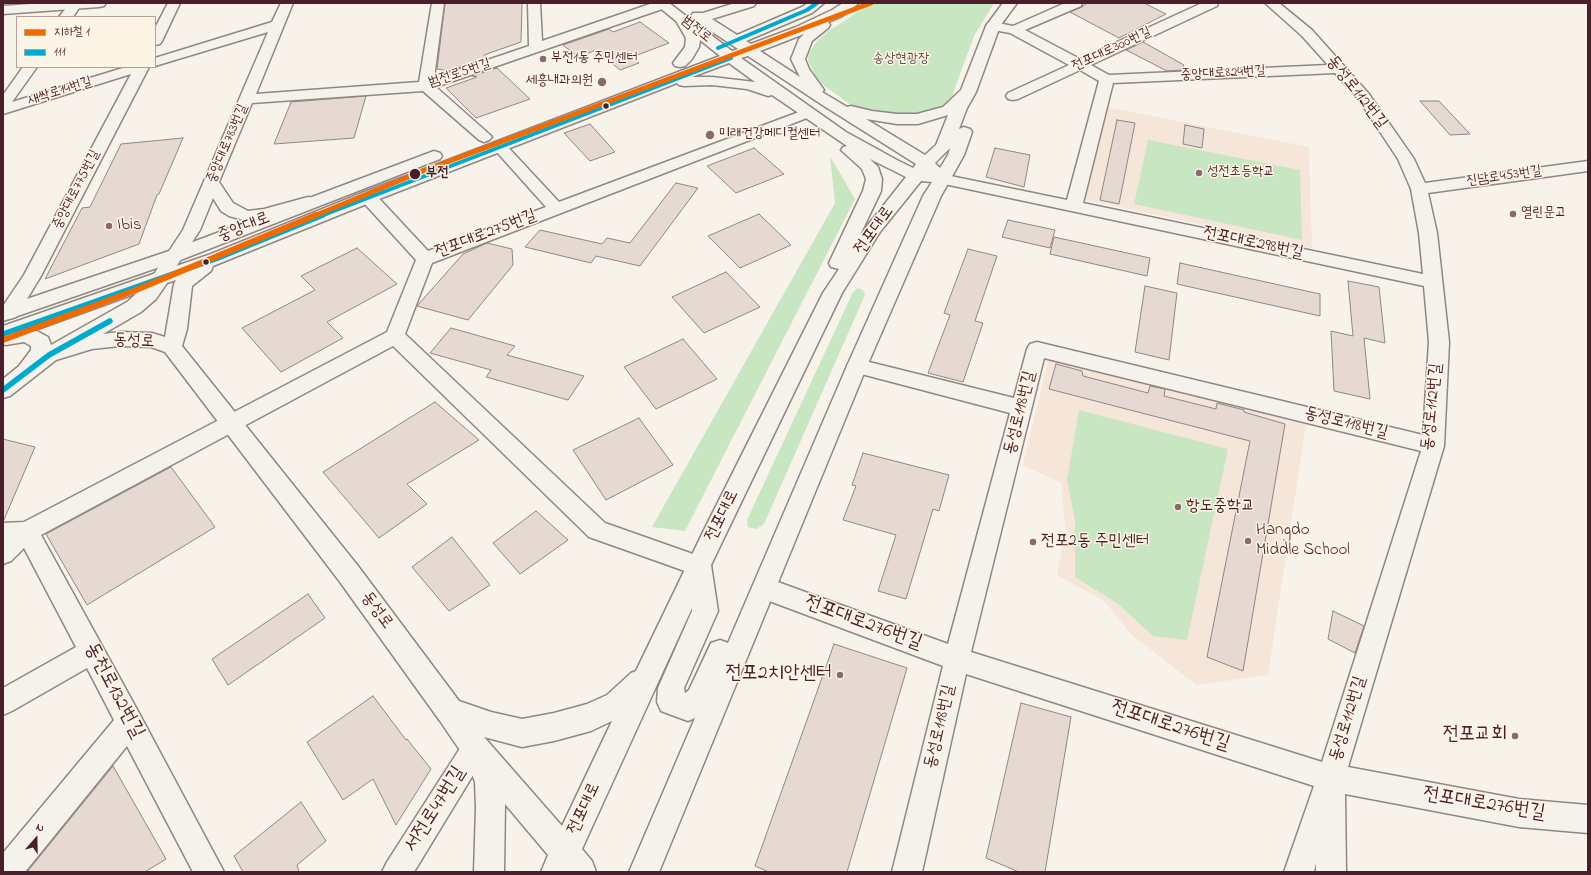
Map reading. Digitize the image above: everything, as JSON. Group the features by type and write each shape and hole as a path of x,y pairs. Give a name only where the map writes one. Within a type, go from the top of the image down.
{"main road":[{"path":"3,10 99,3"},
{"name":"범전로","path":"680,3 750,50"},
{"path":"701,18 749,3"},
{"name":"중앙대로","path":"3,334 218,258 368,197 655,88 724,53 736,40 808,10 817,3"},
{"name":"중앙대로","path":"6,313 176,255 680,63 724,53 750,50 801,30 837,13 852,3"},
{"path":"837,13 806,39 800,50 798,59 802,69 825,100 872,116 897,119 918,119 948,110 968,92 986,40 993,26 1010,3"},
{"name":"범전로","path":"662,4 724,53"},
{"path":"680,17 693,38 692,47 687,56 680,63"},
{"path":"750,50 928,172"},
{"path":"724,53 840,135 891,164 928,172"},
{"path":"655,88 687,81 712,81 748,85 786,98"},
{"name":"전포대로","path":"560,862 699,566 833,293 873,229 928,172 956,155 971,111 968,92"},
{"path":"833,293 838,264 872,191 874,178 870,167 845,147 840,135"},
{"name":"전포대로","path":"644,872 857,366 932,196 928,172"},
{"name":"동성로","path":"172,347 177,328 183,284 191,276 218,258"},
{"path":"3,390 49,355 134,308 149,294 159,280"},
{"path":"3,339 26,334 41,342 41,351 27,371"},
{"name":"동성로","path":"49,355 91,342 120,338 152,340 172,347 349,574 450,711 475,748 532,812 560,862 581,872"},
{"path":"699,566 705,611 671,688 671,702 688,708 699,699 721,651 745,632"},
{"path":"450,711 491,726 522,733 554,728 591,717 617,704 648,674"},
{"path":"475,748 489,782 491,807 489,872"}],"street":[{"path":"156,39 174,3"},
{"name":"중앙대로783번길","path":"159,280 191,230 287,3"},
{"path":"438,3 426,86 484,137"},
{"path":"534,3 536,49"},
{"path":"1014,30 1076,3"},
{"name":"전포대로300번길","path":"1013,96 1212,3"},
{"name":"동성로112번길","path":"1271,3 1307,33 1364,97 1406,159 1420,189 1428,233 1439,342 1433,446 1331,778 1299,872"},
{"name":"범전로5번길","path":"247,99 426,86 662,4"},
{"path":"67,16 75,5"},
{"path":"156,62 279,24"},
{"name":"중앙대로824번길","path":"993,26 1014,30 1107,79 1339,69"},
{"path":"3,105 29,68"},
{"name":"새싹로14번길","path":"3,110 138,68"},
{"name":"중앙대로775번길","path":"6,313 32,276 140,68"},
{"path":"1074,206 1107,79"},
{"name":"전포대로275번길","path":"395,336 425,259 807,113"},
{"path":"500,146 556,208"},
{"name":"진남로453번길","path":"1420,189 1588,166"},
{"name":"전포대로298번길","path":"928,172 1074,206 1433,282"},
{"path":"212,183 227,207 235,212 247,216 264,214 324,198"},
{"path":"368,197 425,259"},
{"path":"3,554 15,532 231,423 395,336 597,530 699,566"},
{"name":"동성로118번길","path":"907,872 957,659 1037,349 1433,446"},
{"path":"857,366 1022,408"},
{"name":"동천로132번길","path":"15,532 92,650 209,872"},
{"name":"전포대로276번길","path":"764,588 957,659 1331,778 1519,813 1588,819"},
{"path":"3,702 92,650"},
{"path":"7,866 130,722"},
{"name":"서전로47번길","path":"397,872 475,748"},
{"path":"1331,778 1331,872"}],"shaded area":[{"name":"성전초등학교","path":"1107,107 1309,147 1312,248 1082,199"},
{"name":"항도중학교","path":"1048,360 1306,424 1268,675 1196,685 1131,634 1104,601 1057,575 1066,532 1061,483 1023,465"}],"green space":[{"name":"송상현광장","path":"872,3 994,3 974,36 951,99 946,105 921,113 905,116 868,112 854,107 823,85 816,77 808,60 809,53 817,41 827,32"},
{"path":"1148,140 1300,170 1302,240 1134,204"},
{"path":"830,156 855,199 685,531 652,527 835,203"},
{"path":"858,288 863,290 865,295 764,524 756,529 748,527 747,520 853,292"},
{"path":"1079,410 1228,449 1187,640 1153,636 1117,603 1075,577 1075,520 1067,480"}],"building":[{"path":"445,3 522,3 521,42 484,55 487,58 449,71 437,69"},
{"path":"1087,3 1144,3 1166,14 1119,38 1070,12"},
{"path":"640,22 669,43 632,57 639,63 620,70 596,50 578,57 563,45 609,29 613,32"},
{"path":"1143,42 1184,65 1181,70 1167,71 1126,50"},
{"path":"497,68 530,99 476,118 446,88 477,77 472,76"},
{"path":"366,96 354,138 274,144 291,102"},
{"path":"1420,101 1439,101 1470,134 1450,135"},
{"path":"1117,120 1135,123 1119,204 1100,200"},
{"path":"590,124 615,152 590,161 564,133"},
{"path":"1185,125 1204,129 1202,148 1183,144"},
{"path":"183,138 159,194 157,195 139,244 45,279 82,208 90,207 121,144"},
{"path":"754,148 784,174 736,193 707,166"},
{"path":"995,148 1030,155 1024,187 986,177"},
{"path":"676,183 698,188 640,266 596,256 591,263 525,247 540,230 602,244 607,238 630,243"},
{"path":"759,214 791,245 740,268 708,236"},
{"path":"1008,220 1055,230 1050,248 1002,237"},
{"path":"1054,237 1150,258 1147,276 1050,254"},
{"path":"487,243 512,249 513,265 468,320 417,306 463,254"},
{"path":"357,248 397,284 327,322 343,338 281,372 242,328 315,290 301,276"},
{"path":"968,249 997,256 975,321 983,323 963,382 928,373 950,315 944,313"},
{"path":"1180,263 1320,294 1320,316 1177,284"},
{"path":"726,272 760,307 704,333 672,297"},
{"path":"1348,281 1379,287 1385,343 1364,338 1370,399 1334,391 1331,331 1353,336"},
{"path":"1145,286 1177,293 1169,360 1135,352"},
{"path":"451,328 515,346 507,355 584,376 568,400 486,377 491,370 430,353"},
{"path":"683,339 717,379 656,409 624,367"},
{"name":"Hangdo Middle School","path":"1056,364 1082,371 1083,376 1148,393 1150,386 1165,389 1164,396 1216,409 1217,403 1244,410 1244,412 1285,424 1243,671 1207,657 1250,441 1049,389"},
{"path":"435,402 479,440 407,484 427,504 379,538 323,472"},
{"path":"639,418 673,465 606,500 573,450"},
{"path":"3,439 35,447 3,522"},
{"path":"863,453 949,475 939,511 933,509 906,599 878,591 896,535 843,520 856,486 852,485"},
{"path":"171,467 215,527 87,605 46,534"},
{"path":"536,511 568,540 520,574 493,543"},
{"path":"452,537 490,585 449,611 412,567"},
{"path":"308,594 325,618 228,685 212,659"},
{"path":"1333,611 1364,626 1355,653 1328,639"},
{"path":"834,644 907,668 847,872 769,872 755,866"},
{"path":"373,696 406,740 407,739 431,769 396,825 373,779 343,800 307,742"},
{"path":"1021,703 1071,717 1045,872 1019,872 986,858"},
{"path":"113,766 166,859 145,872 27,872"},
{"path":"301,802 326,841 297,865 299,872 243,872 234,856"}],"metro line":[{"name":"1","path":"3,340 136,290 418,173 871,3"}],"transit line":[{"name":"111","path":"718,48 807,10 817,3"},
{"name":"111","path":"3,334 218,258 368,197 731,58"},
{"name":"111","path":"3,390 49,355 110,321"}],"place":[{"name":"부전1동 주민센터","path":"543,59"},
{"name":"세흥내과의원","path":"602,82"},
{"name":"미래건강메디컬센터","path":"710,135"},
{"name":"성전초등학교","path":"1199,173"},
{"name":"부전","path":"415,174"},
{"name":"열린문고","path":"1513,214"},
{"name":"Ibis","path":"109,226"},
{"name":"항도중학교","path":"1178,507"},
{"name":"Hangdo Middle School","path":"1248,541"},
{"name":"전포2동 주민센터","path":"1033,542"},
{"name":"전포2치안센터","path":"840,675"},
{"name":"전포교회","path":"1515,736"}]}
